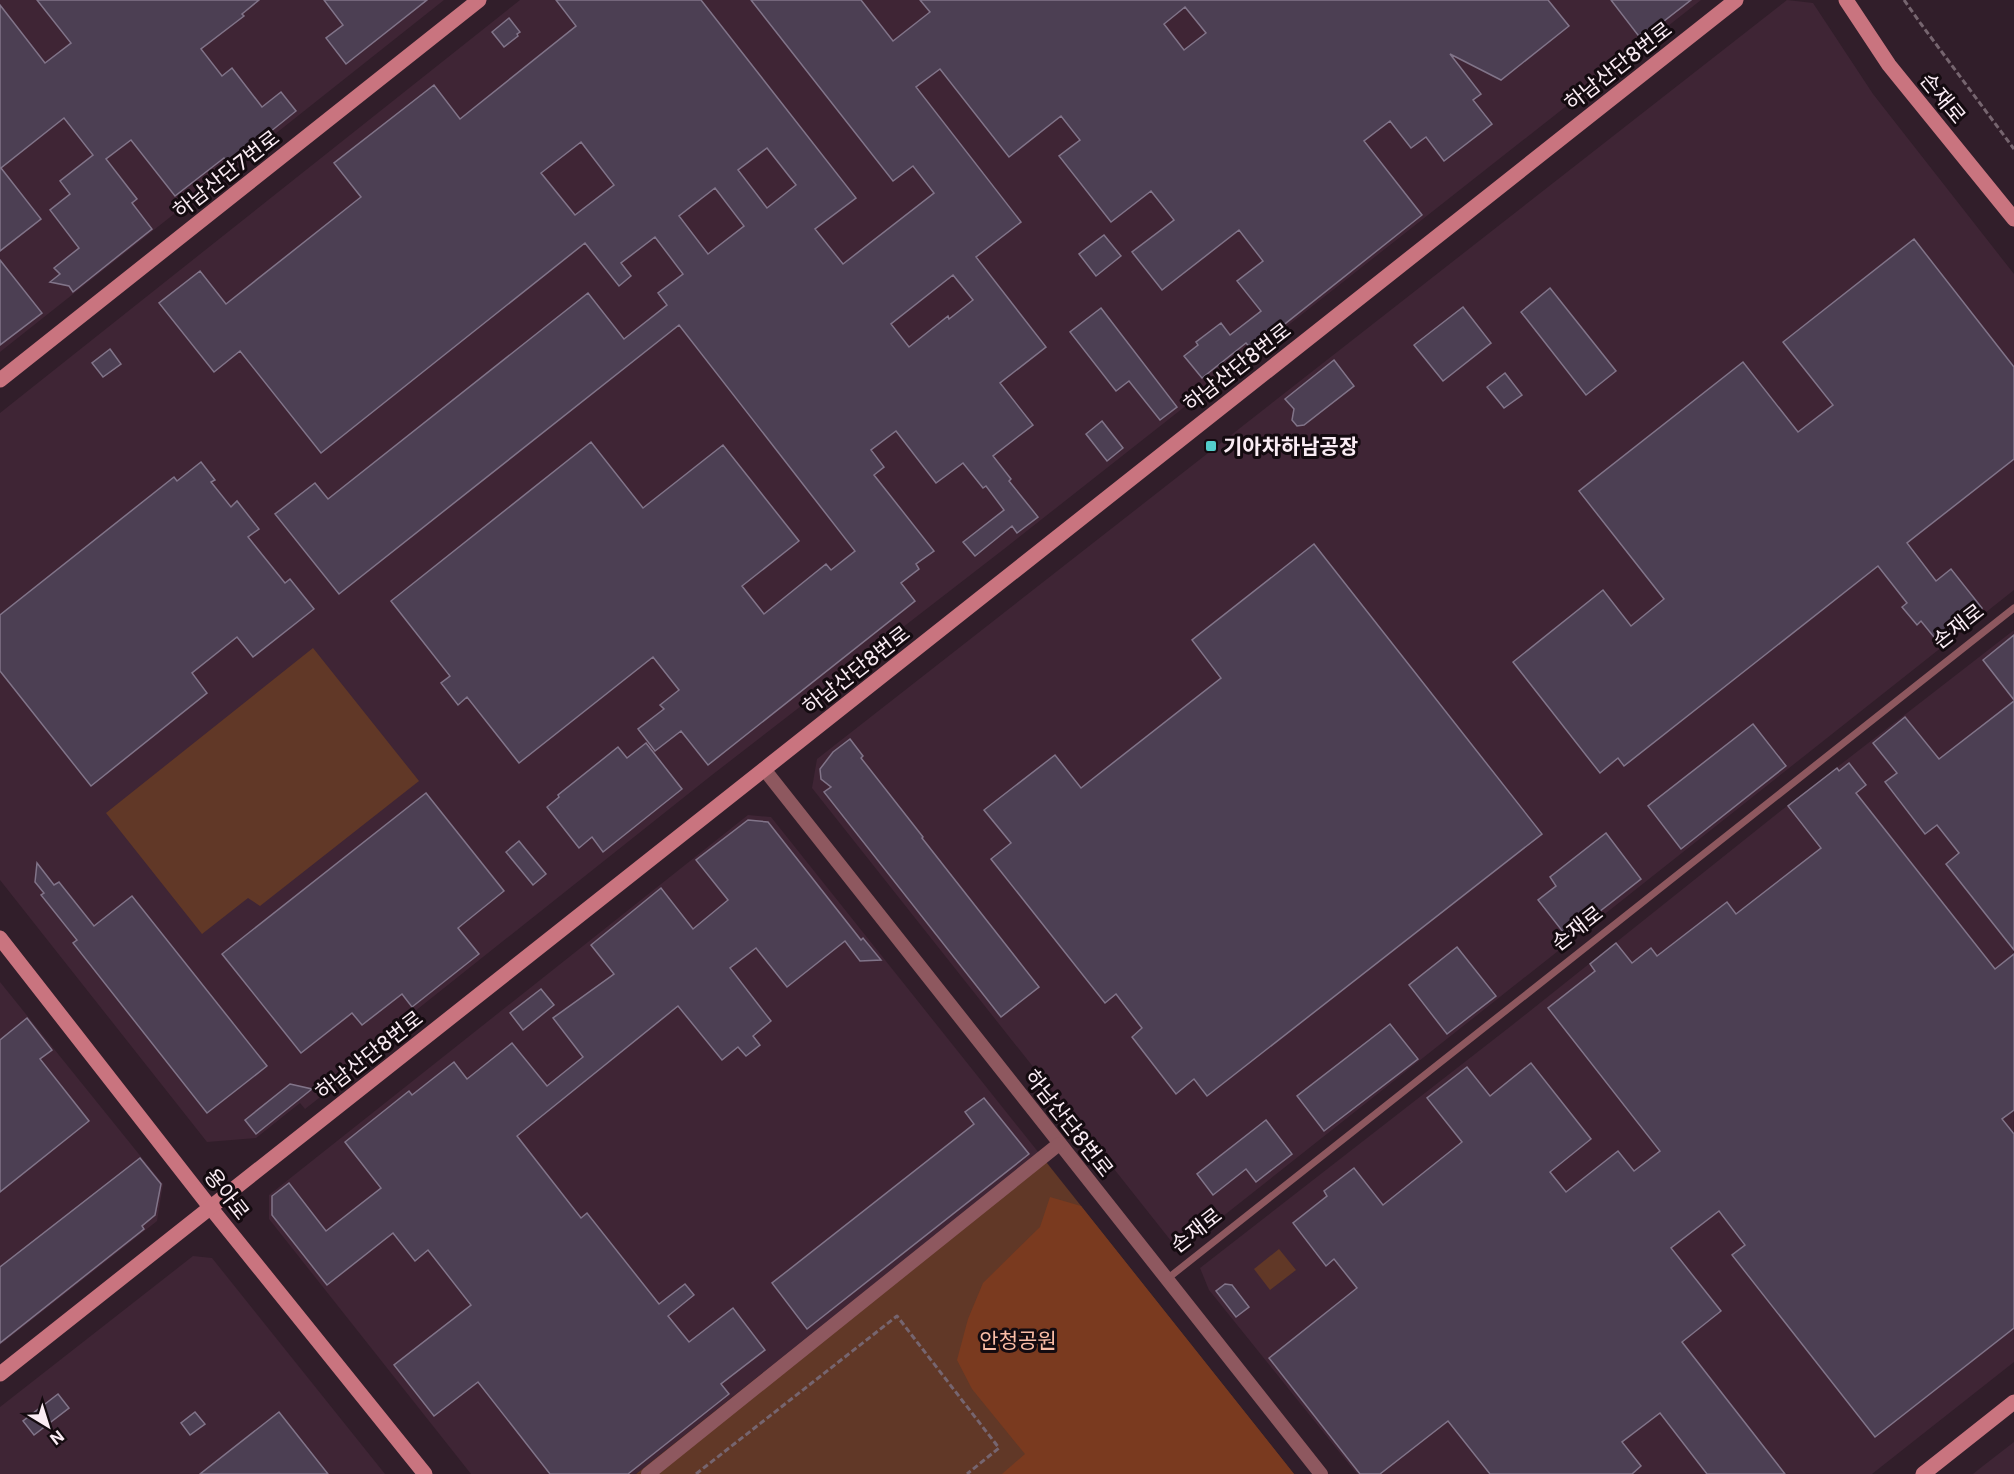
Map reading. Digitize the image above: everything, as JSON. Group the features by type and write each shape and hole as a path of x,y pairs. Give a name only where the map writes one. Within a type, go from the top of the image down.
{"street":[{"name":"하남산단7번로","path":"0,380 479,0"},
{"name":"하남산단8번로","path":"0,1374 1736,0"},
{"name":"손재로","path":"1846,0 1889,65 2014,219"},
{"name":"하남산단8번로","path":"764,769 1321,1474"},
{"name":"용아로","path":"0,938 210,1207 425,1474"},
{"path":"648,1474 1059,1144"},
{"path":"1923,1474 2014,1402"}],"lane":[{"name":"손재로","path":"1166,1280 2014,608"}],"path":[{"path":"1904,0 2014,149"},
{"path":"696,1474 897,1316 999,1448 968,1474"}],"shaded area":[{"path":"0,0 444,0 0,352"},
{"path":"520,0 1701,0 1004,549 712,775 341,1070 346,1077 305,1109 300,1103 256,1138 207,1142 0,880 0,413"},
{"path":"1787,0 1813,3 1873,94 2014,274 2014,590 1179,1251 812,788 817,759"},
{"path":"2014,630 2014,1362 1872,1474 1357,1474 1209,1290 1200,1268"},
{"path":"748,815 771,817 1039,1153 636,1474 471,1474 269,1219 269,1195"},
{"path":"0,982 163,1184 157,1221 0,1345"},
{"path":"193,1256 212,1258 385,1474 0,1474 0,1407"},
{"path":"2014,1442 2014,1474 1973,1474 1983,1466"}],"green space":[{"path":"313,648 419,781 260,906 248,898 202,934 106,813"},
{"name":"안청공원","path":"1039,1153 1294,1474 636,1474"},
{"path":"1050,1197 1081,1206 1294,1474 1002,1474 1025,1454 972,1389 957,1360 968,1319 983,1283 1040,1227"},
{"path":"1279,1249 1296,1270 1270,1290 1254,1269"}],"building":[{"path":"37,0 259,0 242,14 244,16 201,49 222,76 232,68 262,107 281,92 296,111 229,165 224,158 175,196 131,140 106,159 137,199 132,203 152,229 73,292 69,286 50,282 60,274 54,268 79,248 50,210 70,194 60,181 93,155 64,118 1,168 41,219 0,251 0,5 45,63 71,43"},
{"path":"324,0 427,0 346,64 326,38 343,25"},
{"path":"556,0 701,0 856,198 815,229 843,264 934,193 913,166 893,181 751,0 861,0 893,41 930,12 920,0 1548,0 1569,26 1501,80 1450,54 1481,94 1473,100 1492,124 1444,161 1426,137 1411,148 1390,121 1364,141 1422,215 1252,350 1246,343 1202,378 1184,356 1198,345 1196,342 1221,323 1230,335 1261,311 1237,281 1263,261 1239,230 1162,290 1132,252 1174,220 1151,191 1111,222 1059,156 1080,140 1061,116 1009,157 940,69 916,87 1021,222 976,257 1046,347 1000,383 1033,425 993,456 1011,479 1009,481 1038,517 1017,533 1012,526 975,556 963,542 1004,510 986,486 983,488 963,463 936,483 896,431 871,450 884,467 874,475 934,551 916,564 919,569 901,583 915,601 708,765 681,731 655,751 638,729 664,709 660,705 679,690 653,657 519,763 467,697 458,705 441,683 450,676 391,601 591,442 643,508 723,445 799,541 742,586 764,614 826,564 831,570 855,551 679,325 339,594 275,514 315,483 328,499 588,293 624,339 667,305 658,293 683,274 655,237 621,263 631,276 619,286 585,243 321,453 240,351 214,372 159,303 200,271 226,304 361,197 334,163 434,85 460,119 576,26","holes":["1185,7 1206,33 1184,50 1164,24","581,142 614,185 575,215 541,173","767,148 796,185 767,208 738,170","715,188 744,226 708,254 679,216","953,275 973,300 949,319 948,316 909,347 891,324"]},
{"path":"1611,0 1691,0 1641,39"},
{"path":"509,18 520,32 504,47 492,32"},
{"path":"1104,235 1121,256 1096,276 1079,254"},
{"path":"1914,239 2014,367 2014,459 1907,543 1936,581 1951,569 1982,608 1938,642 1921,621 1917,625 1902,607 1907,603 1878,566 1624,766 1618,758 1600,773 1513,662 1603,590 1631,626 1664,599 1579,491 1743,362 1798,432 1833,405 1783,342"},
{"path":"0,260 42,313 0,345"},
{"path":"1550,288 1616,371 1586,395 1521,312"},
{"path":"1463,307 1491,343 1443,381 1414,345"},
{"path":"1101,308 1177,407 1160,420 1129,381 1116,391 1070,332"},
{"path":"110,349 121,364 103,377 92,363"},
{"path":"1334,360 1354,386 1304,425 1297,426 1292,420 1294,409 1285,399"},
{"path":"1505,373 1522,395 1504,408 1487,387"},
{"path":"1102,421 1123,448 1107,461 1086,434"},
{"path":"201,462 215,480 211,482 231,507 237,501 259,529 248,537 285,583 290,579 314,609 253,657 237,637 192,673 207,693 91,786 0,671 0,615 174,477 177,481"},
{"path":"1314,544 1542,834 1207,1096 1194,1079 1176,1094 1132,1037 1142,1028 1116,994 1105,1003 991,859 1011,843 984,810 1055,755 1081,788 1221,678 1192,640"},
{"path":"2014,635 2014,700 1983,660"},
{"path":"2014,701 2014,950 1946,864 1959,853 1937,825 1925,834 1885,782 1897,773 1873,743 1905,717 1939,759"},
{"path":"1753,724 1786,766 1681,849 1648,806"},
{"path":"850,739 863,756 861,758 1039,987 1001,1017 824,792 831,787 821,779 820,769 833,752"},
{"path":"646,743 682,789 603,852 592,837 579,848 547,807 559,797 558,795 618,747 627,758"},
{"path":"1849,763 1866,785 1856,793 1995,969 2014,954 2014,1110 2002,1119 2014,1134 2014,1328 1875,1437 1732,1255 1745,1245 1719,1211 1671,1248 1721,1311 1682,1342 1785,1474 1707,1474 1660,1413 1622,1442 1641,1466 1632,1474 1490,1474 1448,1421 1380,1474 1360,1474 1269,1358 1357,1288 1334,1259 1326,1266 1293,1223 1327,1196 1324,1191 1354,1168 1383,1205 1462,1142 1427,1098 1467,1067 1490,1096 1531,1063 1591,1139 1550,1172 1566,1192 1618,1151 1634,1171 1660,1151 1548,1008 1595,971 1590,964 1616,943 1632,963 1651,948 1657,956 1727,902 1736,914 1821,848 1788,806 1837,768 1839,771"},
{"path":"426,793 504,891 458,928 479,954 412,1007 402,994 362,1025 352,1013 301,1053 222,954"},
{"path":"748,820 768,822 861,940 863,938 881,960 860,961 845,941 787,987 756,948 730,968 771,1021 753,1036 760,1045 746,1056 738,1047 722,1060 678,1006 517,1136 581,1218 587,1213 659,1304 685,1284 694,1295 668,1316 689,1342 733,1308 765,1350 721,1384 729,1394 628,1474 550,1474 478,1382 434,1416 394,1365 471,1305 428,1250 415,1261 393,1233 327,1285 272,1215 272,1196 289,1183 326,1231 381,1188 345,1142 409,1091 412,1095 454,1062 467,1079 512,1043 547,1086 583,1057 553,1018 614,974 591,945 661,888 693,929 728,900 696,860"},
{"path":"1606,833 1641,879 1567,937 1538,900 1556,886 1550,877"},
{"path":"519,841 546,874 533,885 506,852"},
{"path":"37,863 54,885 59,882 94,926 132,896 267,1066 207,1113 73,943 77,940 41,895 44,893 35,882"},
{"path":"1457,947 1496,996 1447,1034 1409,985"},
{"path":"541,989 554,1005 523,1030 510,1013"},
{"path":"27,1018 52,1050 40,1059 89,1121 0,1192 0,1040"},
{"path":"1390,1024 1418,1059 1324,1131 1297,1096"},
{"path":"290,1084 312,1089 256,1134 245,1120"},
{"path":"984,1098 1029,1154 807,1329 772,1283 974,1124 965,1112"},
{"path":"1266,1120 1292,1154 1256,1182 1246,1169 1213,1195 1197,1174"},
{"path":"140,1158 161,1184 155,1215 142,1226 144,1229 0,1343 0,1267"},
{"path":"1225,1284 1232,1285 1249,1307 1236,1317 1216,1291"},
{"path":"58,1394 69,1408 34,1435 23,1421"},
{"path":"195,1412 205,1424 190,1435 181,1423"},
{"path":"279,1412 328,1474 200,1474"}],"place":[{"name":"기아차하남공장","path":"1211,446"}]}
